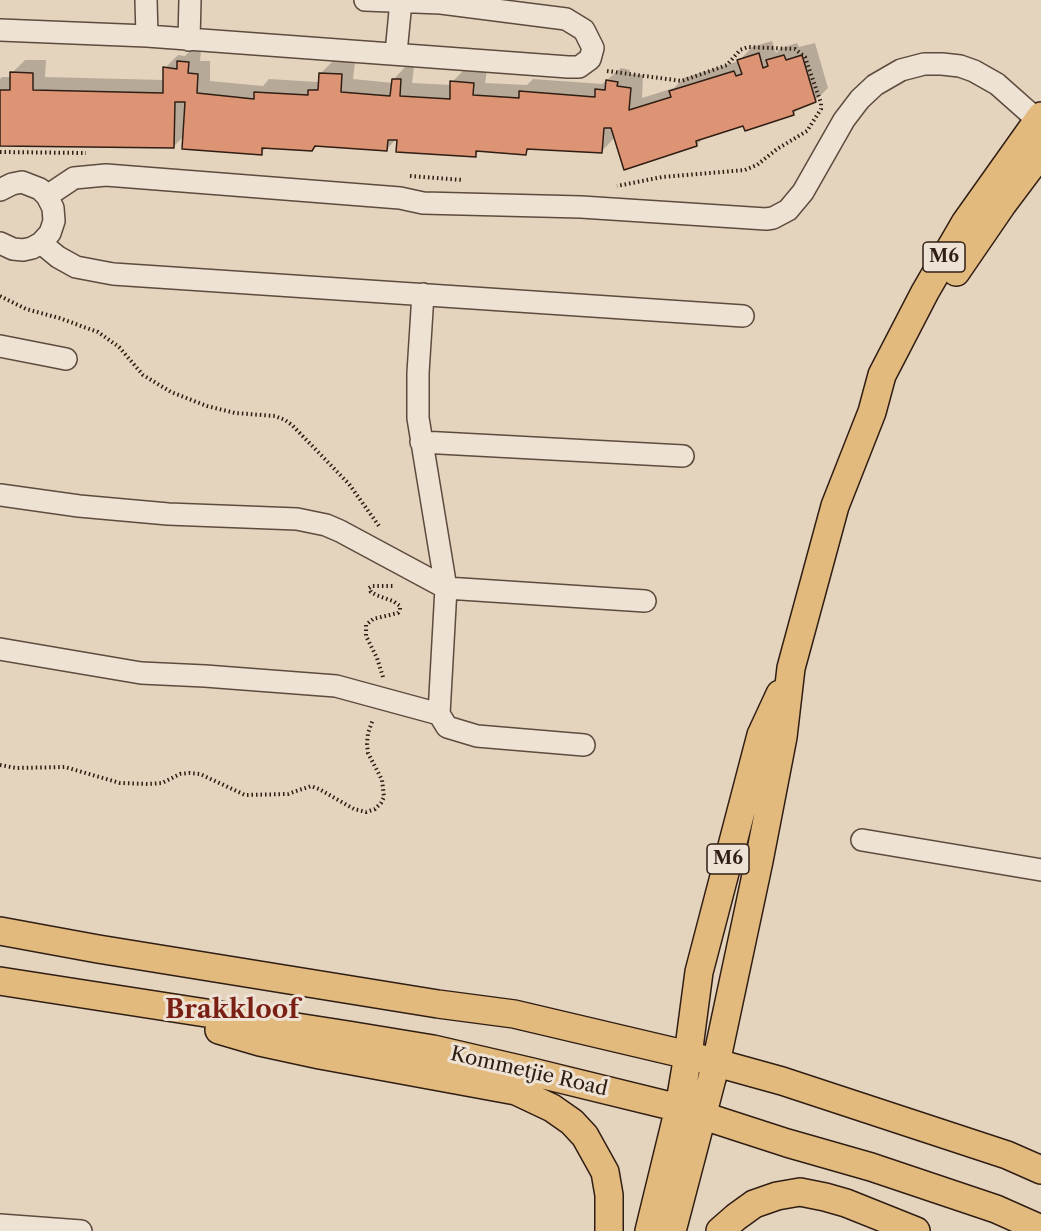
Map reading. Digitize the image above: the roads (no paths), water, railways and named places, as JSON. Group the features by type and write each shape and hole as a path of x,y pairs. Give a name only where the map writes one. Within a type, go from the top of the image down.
{"main road":[{"name":"M6","path":"649,1231 690,1112 716,1063 783,738 791,668 835,506 872,412 882,375 965,223 1040,119"},
{"name":"M6","path":"872,412 976,241 1041,153"},
{"name":"M6","path":"672,1231 690,1112 688,1055 699,972 761,735 791,668"},
{"path":"0,931 438,1004 514,1014 688,1055 782,1081 996,1151 1041,1170"},
{"name":"Kommetjie Road","path":"0,981 433,1050 690,1112 871,1167 996,1209 1041,1230"},
{"path":"169,1008 190,1020 260,1042 516,1091 536,1100 572,1122 585,1136 597,1156 605,1172 609,1195 609,1231"},
{"path":"720,1231 754,1204 777,1196 800,1192 846,1203 916,1231"}],"street":[{"path":"146,0 147,36"},
{"path":"189,39 190,0"},
{"path":"0,30 147,36 579,68 590,59 593,48 584,30 566,19 441,3 365,0"},
{"path":"396,53 401,1"},
{"path":"47,196 74,178 106,175 400,198 423,203 580,207 766,219 789,210 803,192 844,120 860,99 875,84 901,70 924,64 960,66 997,84 1040,119"},
{"path":"0,190 21,182 40,189 47,196 53,208 54,221 50,233 41,243 23,250 13,249 0,243"},
{"path":"41,243 68,262 92,271 743,316"},
{"path":"423,294 418,373 418,418 446,588 439,714 447,727 477,736 584,745"},
{"path":"0,346 66,359"},
{"path":"421,442 683,456"},
{"path":"0,495 79,506 168,514 250,519 297,519 340,531 446,588 645,601"},
{"path":"0,649 141,673 325,684 439,714"},
{"path":"862,840 1041,870"},
{"path":"0,1225 81,1231"}],"district":[{"name":"Brakkloof","path":"232,1010"}]}
